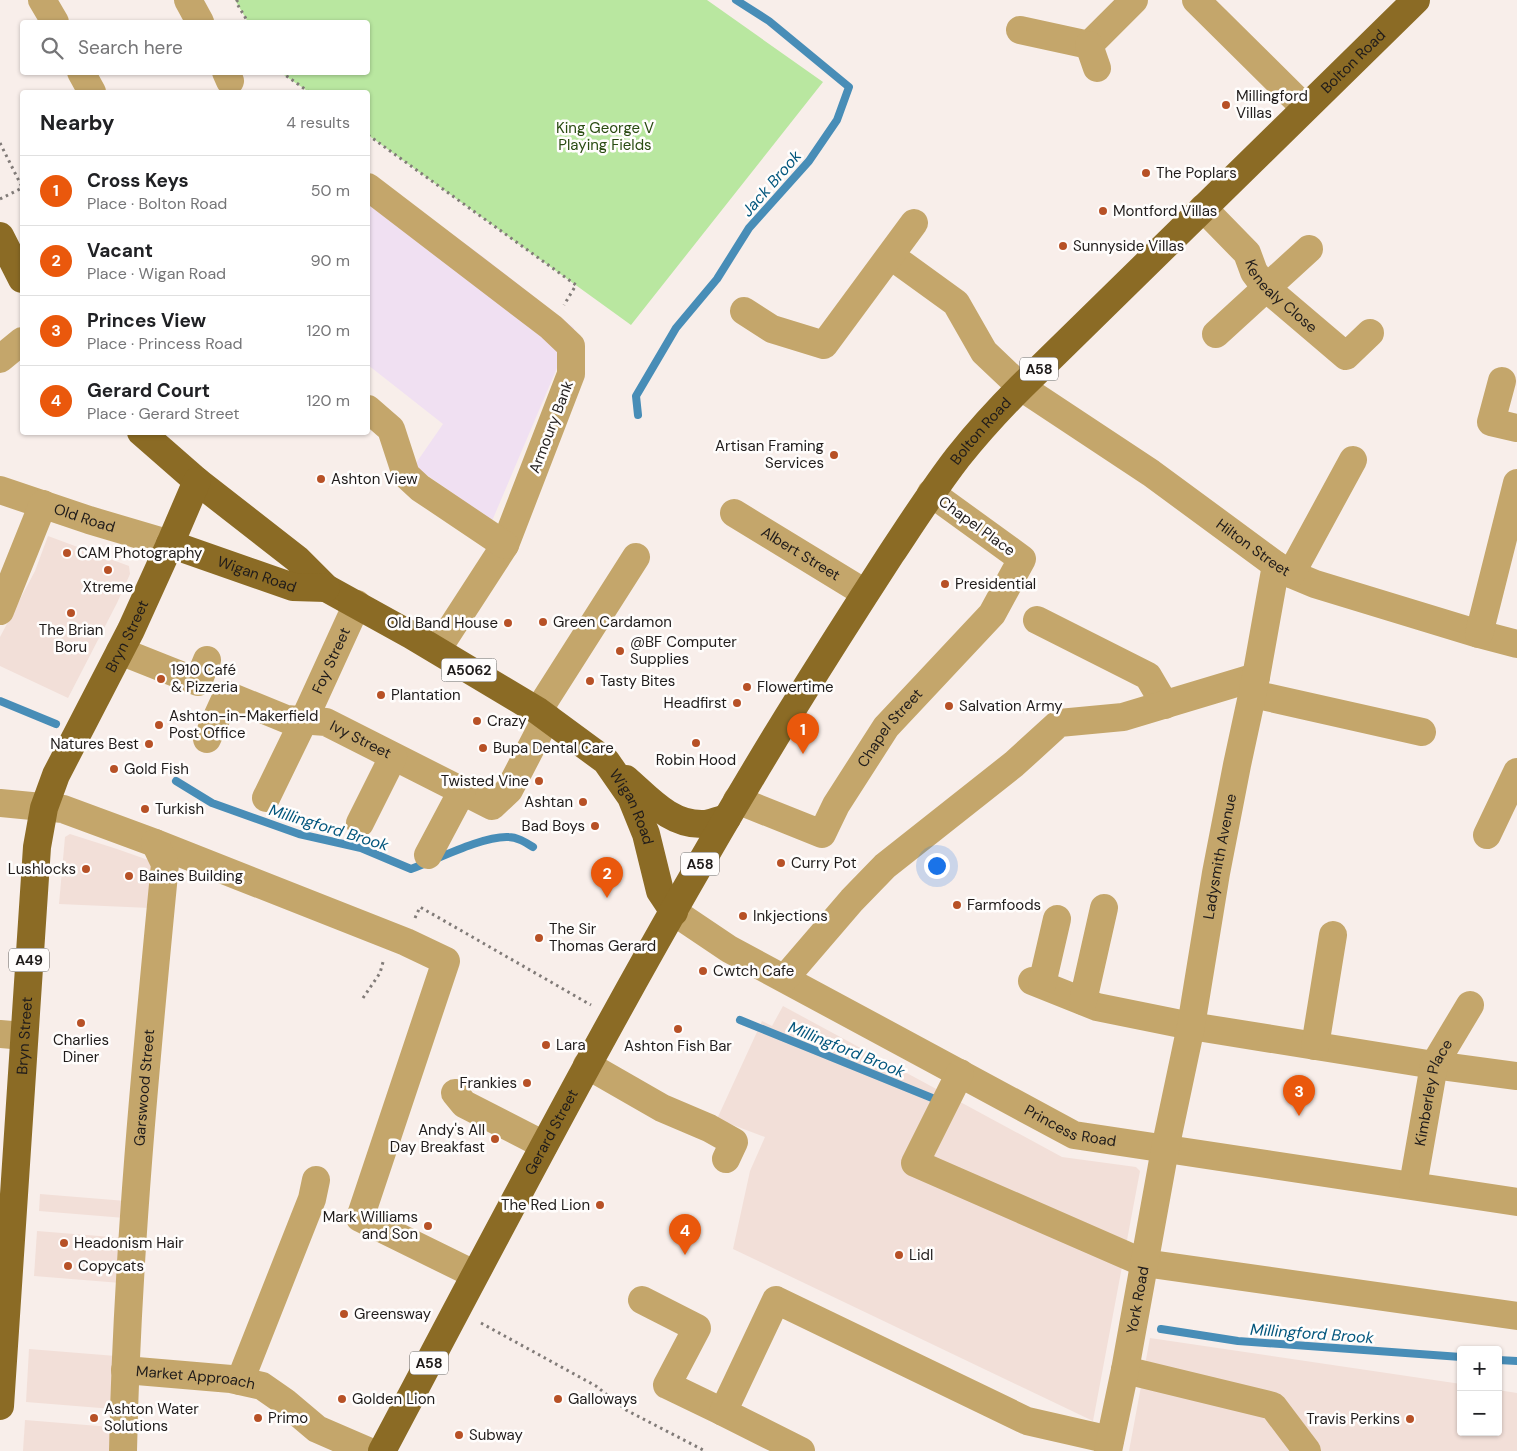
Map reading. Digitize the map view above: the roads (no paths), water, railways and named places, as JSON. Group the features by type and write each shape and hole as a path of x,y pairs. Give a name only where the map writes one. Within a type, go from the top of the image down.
{"main road":[{"name":"Bolton Road","path":"732,809 865,594 931,493 988,421 1416,0"},
{"path":"0,236 20,275"},
{"name":"Wigan Road","path":"144,435 196,482 297,558 326,588 436,650 542,714 606,761 631,797 646,834 660,891 674,912"},
{"name":"A49","path":"170,544 196,482"},
{"name":"Wigan Road","path":"170,544 292,587 326,588"},
{"name":"Bryn Street","path":"0,1406 12,1035 44,808 56,775 120,651 170,544"},
{"name":"A5062","path":"606,761 668,816 682,822 705,824 732,809"},
{"name":"Gerard Street","path":"382,1451 474,1274 613,1017 732,809"}],"street":[{"path":"42,0 53,20"},
{"path":"188,0 199,20"},
{"path":"1020,30 1093,56 1134,0"},
{"path":"1196,0 1305,108"},
{"path":"83,75 91,90"},
{"name":"Armoury Bank","path":"370,189 551,327 571,346 571,374 505,545 436,650"},
{"name":"Kenealy Close","path":"1203,208 1247,253 1254,272 1266,288 1346,356 1370,333"},
{"path":"744,311 772,329 824,345 914,223"},
{"path":"1216,334 1309,248"},
{"name":"Hilton Street","path":"891,256 956,303 984,352 1021,387 1151,473 1283,569 1315,584 1517,644"},
{"path":"0,359 20,343"},
{"path":"1502,381 1491,422 1517,428"},
{"path":"370,411 391,429 406,475 420,488 505,545"},
{"name":"Ladysmith Avenue","path":"1164,1149 1191,1026 1218,864 1237,765 1254,685 1283,569 1353,460"},
{"path":"1480,634 1517,483"},
{"name":"Old Road","path":"0,490 89,520 170,544"},
{"name":"Chapel Place","path":"931,493 1022,559"},
{"path":"0,611 43,504"},
{"name":"Albert Street","path":"734,513 865,594"},
{"path":"542,714 636,557"},
{"name":"Chapel Street","path":"732,809 822,834 836,805 886,727 992,614 1022,559"},
{"name":"Foy Street","path":"266,798 357,604"},
{"path":"1037,620 1148,676 1165,705"},
{"path":"120,651 198,682 207,660"},
{"path":"785,978 852,900 885,866 1014,764 1059,723 1123,717 1165,705 1254,685 1422,732"},
{"name":"Ivy Street","path":"208,739 227,695 286,719 326,722 492,806 510,790 542,714"},
{"path":"360,823 393,757"},
{"path":"1487,835 1517,772"},
{"path":"428,855 462,792"},
{"path":"0,803 63,809 155,843 406,942 446,961 360,1218 474,1274"},
{"name":"Garswood Street","path":"123,1451 125,1370 143,1081 164,864 155,843"},
{"path":"1084,1002 1104,908"},
{"name":"Princess Road","path":"674,912 716,941 959,1076 1074,1135 1517,1202"},
{"path":"1056,919 1037,983 1098,1007 1191,1026 1434,1065 1517,1076"},
{"path":"1315,1046 1333,935"},
{"name":"Kimberley Place","path":"1413,1186 1434,1065 1470,1005"},
{"path":"587,1065 662,1108 709,1128 734,1142 726,1159"},
{"path":"959,1076 915,1163 1144,1263 1517,1316"},
{"path":"455,1093 464,1104 544,1145"},
{"name":"York Road","path":"1109,1445 1125,1370 1164,1149"},
{"path":"240,1381 312,1200 316,1180"},
{"path":"642,1300 697,1328 667,1385 801,1451"},
{"path":"723,1412 776,1300 1027,1421 1109,1445"},
{"name":"Market Approach","path":"125,1370 240,1381 262,1386 285,1402 317,1429 368,1451"},
{"path":"1125,1370 1273,1406 1308,1451"}],"waterway":[{"name":"Jack Brook","path":"638,415 636,396 676,328 717,279 749,228 809,161 837,120 849,87 769,21 736,0"},
{"name":"Millingford Brook","path":"0,701 56,724"},
{"name":"Millingford Brook","path":"176,781 212,803 299,834 361,848 411,869 485,840 515,838 533,847"},
{"name":"Millingford Brook","path":"740,1020 942,1102"},
{"name":"Millingford Brook","path":"1161,1329 1238,1341 1457,1357"},
{"name":"Millingford Brook","path":"1502,1360 1517,1361"}],"place":[{"name":"Millingford Villas","path":"1226,105"},
{"name":"The Poplars","path":"1146,173"},
{"name":"Montford Villas","path":"1103,211"},
{"name":"Sunnyside Villas","path":"1063,246"},
{"name":"Artisan Framing Services","path":"834,455"},
{"name":"Ashton View","path":"321,479"},
{"name":"CAM Photography","path":"67,553"},
{"name":"Xtreme","path":"108,570"},
{"name":"Presidential","path":"945,584"},
{"name":"The Brian Boru","path":"71,613"},
{"name":"Green Cardamon","path":"543,622"},
{"name":"Old Band House","path":"508,623"},
{"name":"@BF Computer Supplies","path":"620,651"},
{"name":"1910 Café & Pizzeria","path":"161,679"},
{"name":"Tasty Bites","path":"590,681"},
{"name":"Flowertime","path":"747,687"},
{"name":"Plantation","path":"381,695"},
{"name":"Headfirst","path":"737,703"},
{"name":"Salvation Army","path":"949,706"},
{"name":"Crazy","path":"477,721"},
{"name":"Ashton-in-Makerfield Post Office","path":"159,725"},
{"name":"Robin Hood","path":"696,743"},
{"name":"Natures Best","path":"149,744"},
{"name":"Bupa Dental Care","path":"483,748"},
{"name":"Cross Keys","path":"803,754"},
{"name":"Gold Fish","path":"114,769"},
{"name":"Twisted Vine","path":"539,781"},
{"name":"Ashtan","path":"583,802"},
{"name":"Turkish","path":"145,809"},
{"name":"Bad Boys","path":"595,826"},
{"name":"Curry Pot","path":"781,863"},
{"name":"Lushlocks","path":"86,869"},
{"name":"Baines Building","path":"129,876"},
{"name":"Vacant","path":"607,898"},
{"name":"Farmfoods","path":"957,905"},
{"name":"Inkjections","path":"743,916"},
{"name":"The Sir Thomas Gerard","path":"539,938"},
{"name":"Cwtch Cafe","path":"703,971"},
{"name":"Charlies Diner","path":"81,1023"},
{"name":"Ashton Fish Bar","path":"678,1029"},
{"name":"Lara","path":"546,1045"},
{"name":"Frankies","path":"527,1083"},
{"name":"Princes View","path":"1299,1116"},
{"name":"Andy's All Day Breakfast","path":"495,1139"},
{"name":"The Red Lion","path":"600,1205"},
{"name":"Mark Williams and Son","path":"428,1226"},
{"name":"Headonism Hair","path":"64,1243"},
{"name":"Gerard Court","path":"685,1255"},
{"name":"Lidl","path":"899,1255"},
{"name":"Copycats","path":"68,1266"},
{"name":"Greensway","path":"344,1314"},
{"name":"Golden Lion","path":"342,1399"},
{"name":"Galloways","path":"558,1399"},
{"name":"Ashton Water Solutions","path":"94,1418"},
{"name":"Primo","path":"258,1418"},
{"name":"Travis Perkins","path":"1410,1419"},
{"name":"Subway","path":"459,1435"}],"park label":[{"name":"King George V Playing Fields","path":"605,136"}]}
